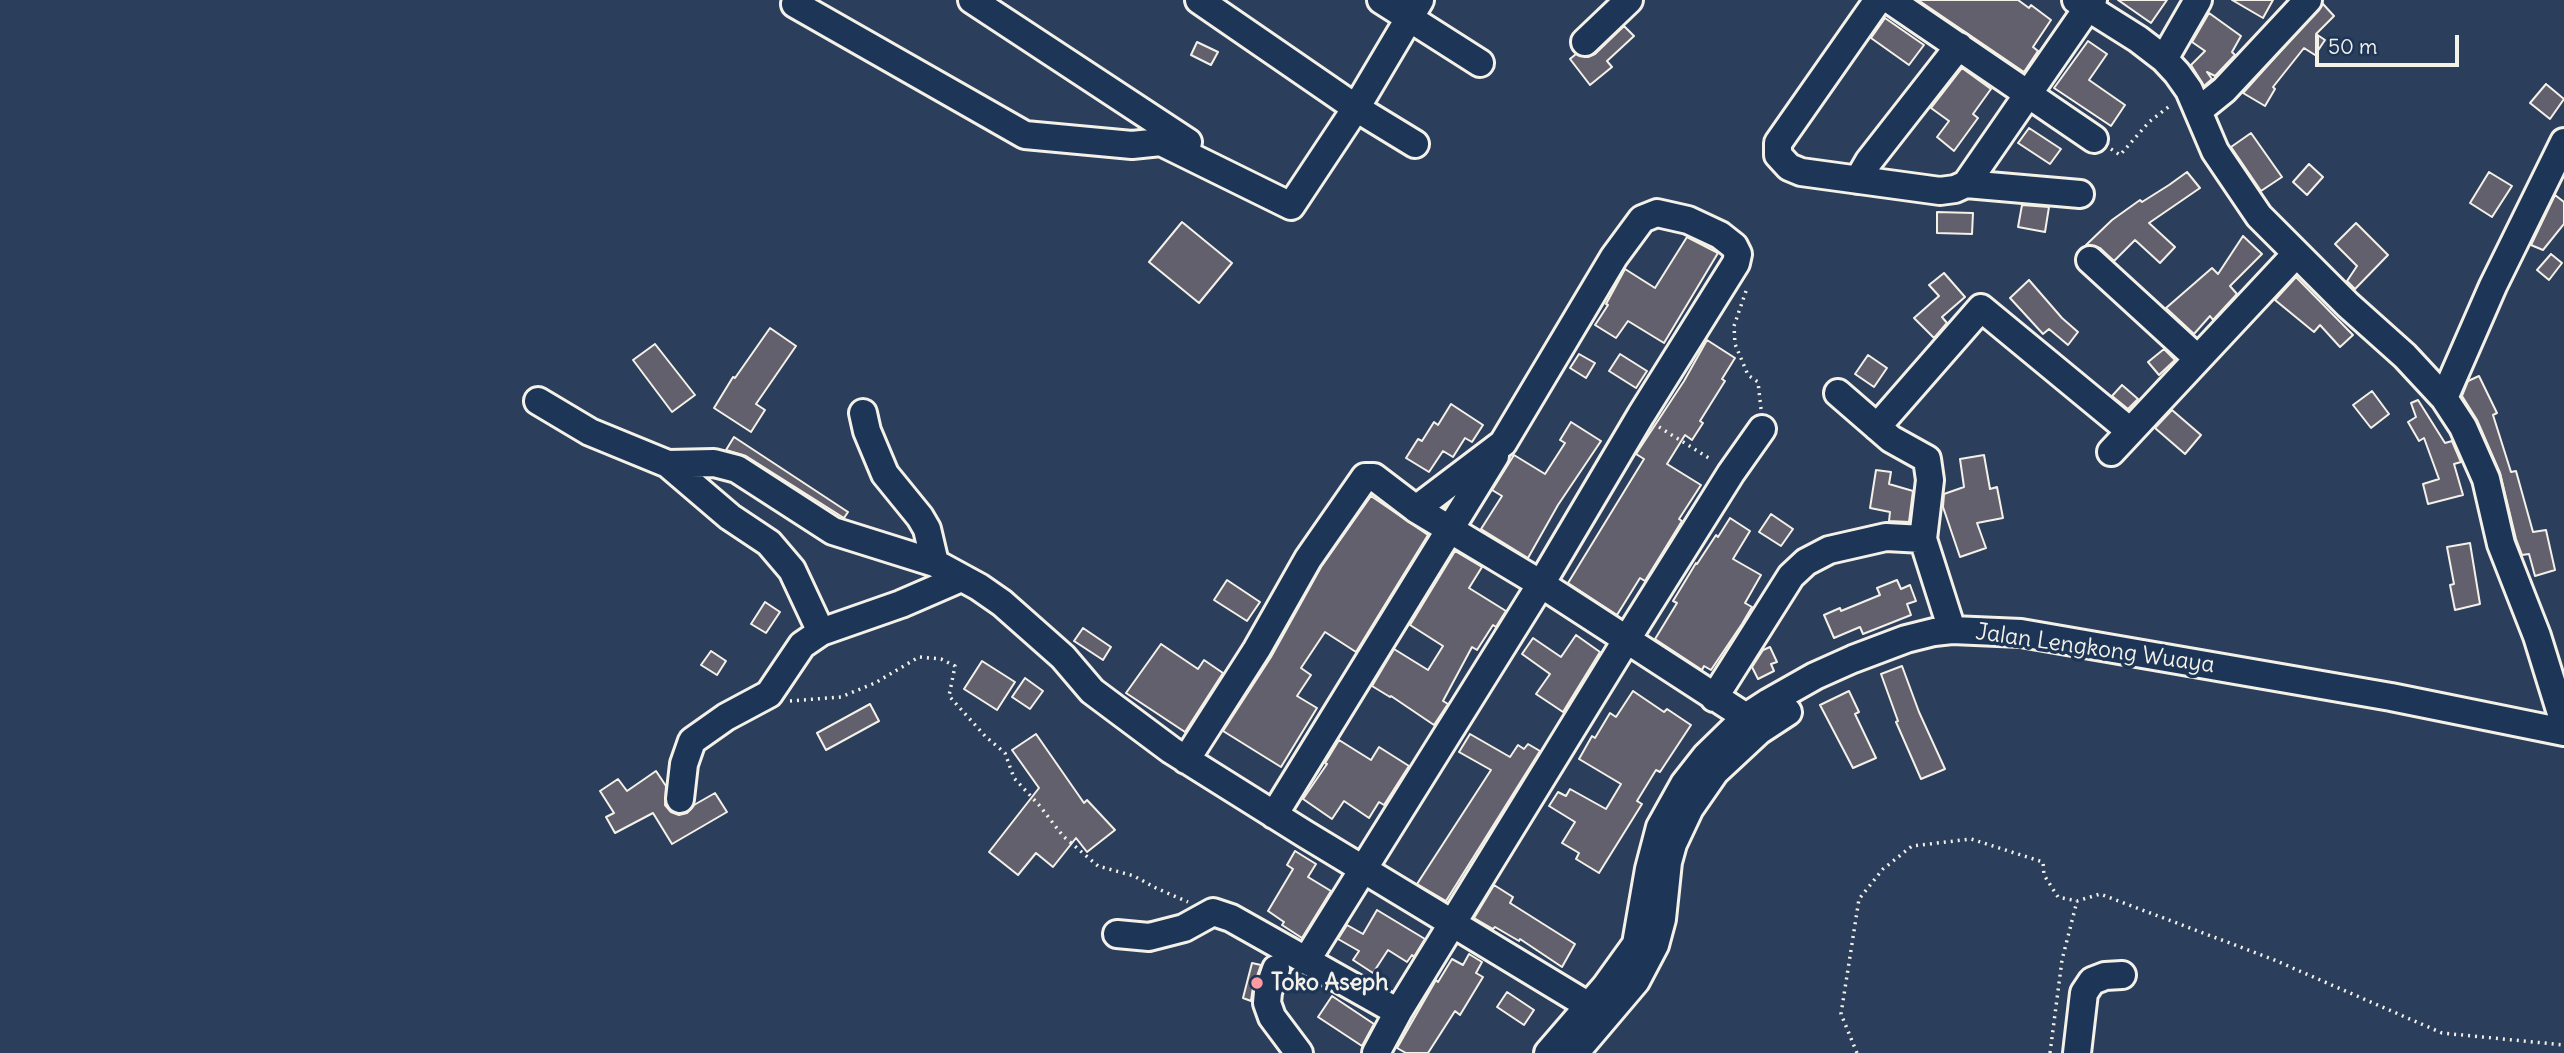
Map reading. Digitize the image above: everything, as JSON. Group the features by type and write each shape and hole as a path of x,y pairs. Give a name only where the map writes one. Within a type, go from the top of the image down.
{"street":[{"path":"797,0 795,4 1025,135 1132,145 1161,142 1291,206"},
{"path":"972,0 1145,116 1291,206"},
{"path":"1199,0 1356,108 1415,144"},
{"path":"1381,0 1414,9 1480,63"},
{"path":"1585,42 1629,0"},
{"path":"1878,0 1778,142 1778,155 1789,167 1801,172 1940,191 1966,184 2080,194"},
{"path":"1890,0 2094,139"},
{"path":"2164,59 2198,0"},
{"path":"2194,101 2224,90 2308,0"},
{"path":"1966,184 2086,3 2164,59 2194,101 2215,151 2259,216 2405,356 2444,398 2468,436 2486,479 2501,544 2554,656 2564,723"},
{"path":"1291,206 1356,108 1414,9"},
{"path":"1858,180 1869,161 1959,46"},
{"path":"2444,398 2493,286 2564,142"},
{"path":"1274,815 1594,290 1638,223 1648,216 1668,214 1703,225 1734,246 1738,258 1541,584 1306,961"},
{"path":"2111,452 2296,254"},
{"path":"2090,260 2197,358"},
{"path":"1877,427 1981,307 2088,399 2130,431"},
{"path":"1838,393 1892,439 1923,455 1929,466 1930,480 1923,539 1952,631"},
{"path":"538,401 590,432 668,464 730,517 769,543 792,570 821,632"},
{"path":"863,413 884,474 927,529 935,563"},
{"path":"1376,1053 1398,1012 1627,639 1731,473 1762,429"},
{"path":"1416,509 1503,443"},
{"path":"668,464 696,462 728,466 833,531 935,563 979,587 1002,603 1063,657 1091,691 1186,760 1589,1006"},
{"path":"1186,760 1257,649 1308,559 1367,476 1374,477 1416,509 1627,639 1753,724"},
{"path":"1713,698 1791,576 1805,562 1829,550 1886,537 1923,539"},
{"path":"680,799 684,764 692,741 769,694 802,645 821,632 901,604 961,578"},
{"name":"Jalan Lengkong Wuaya","path":"1548,1053 1589,1006 1636,944 1660,827 1671,804 1706,756 1815,676 1906,639 1952,631 2021,634 2086,643 2391,697 2564,732"},
{"name":"Jalan Lengkong Wuaya","path":"1575,1053 1636,981 1655,945 1662,919 1673,844 1690,808 1715,772 1753,724 1861,671 1934,649 1967,646 2055,654 2220,681 2477,730 2564,750"},
{"path":"1117,934 1149,937 1184,928 1213,912 1231,918 1398,1012"},
{"path":"1276,969 1267,1003 1272,1017 1299,1053"},
{"path":"2077,1053 2084,993 2092,981 2105,976 2122,975"}],"path":[{"path":"2094,139 2120,155 2149,122 2194,101"},
{"path":"1746,291 1734,326 1734,337 1748,375 1758,382 1762,429"},
{"path":"1641,415 1731,473"},
{"path":"788,701 841,697 875,683 919,657 941,659 955,666 948,696 986,737 1005,753 1014,778 1063,836 1098,866 1134,876 1213,912"},
{"path":"1857,1053 1841,1014 1859,899 1883,869 1912,846 1971,839 2043,862 2044,875 2057,897 2077,901 2100,894 2272,959 2442,1033 2564,1045"},
{"path":"2050,1053 2062,960 2077,901"}],"building":[{"path":"1918,0 2018,0 2029,8 2031,5 2051,20 2033,47 2038,51 2024,72"},
{"path":"2118,0 2167,0 2151,23"},
{"path":"2232,0 2273,0 2263,18"},
{"path":"2323,4 2334,16 2316,34 2325,40 2315,55 2304,48 2273,87 2275,89 2265,106 2243,93"},
{"path":"2209,13 2241,36 2232,52 2235,55 2215,76 2207,72 2212,79 2204,86 2191,65 2205,51 2192,42"},
{"path":"1885,18 1924,45 1909,65 1871,38"},
{"path":"1624,26 1634,36 1607,61 1612,67 1590,85 1570,59 1576,54 1588,57 1595,54"},
{"path":"2088,41 2107,54 2089,80 2125,105 2111,126 2054,88"},
{"path":"1197,42 1218,52 1211,65 1191,55"},
{"path":"1962,68 1991,89 1973,114 1978,118 1954,151 1937,137 1949,121 1931,108"},
{"path":"2546,84 2564,99 2550,119 2530,103"},
{"path":"2029,128 2061,149 2050,164 2018,143"},
{"path":"2251,133 2282,177 2261,191 2231,147"},
{"path":"2309,164 2323,177 2307,195 2293,182"},
{"path":"2187,172 2200,188 2149,223 2175,247 2160,263 2135,240 2114,261 2100,248 2086,245 2112,220"},
{"path":"2489,172 2512,186 2492,217 2470,203"},
{"path":"2555,195 2564,202 2564,224 2543,250 2531,245"},
{"path":"2022,205 2049,207 2045,232 2018,227"},
{"path":"1937,212 1973,213 1972,234 1937,233"},
{"path":"1182,222 1232,263 1199,303 1149,262"},
{"path":"2356,223 2388,255 2355,289 2347,281 2357,266 2335,244"},
{"path":"2243,236 2262,254 2230,286 2237,294 2213,320 2210,316 2194,334 2166,308 2212,268 2218,274"},
{"path":"1687,237 1718,253 1664,343 1628,321 1616,338 1595,325 1625,269 1655,288"},
{"path":"2551,254 2562,263 2549,280 2537,270"},
{"path":"1944,273 1965,297 1942,317 1947,323 1934,338 1914,318 1939,296 1929,285"},
{"path":"2296,277 2353,335 2340,347 2320,325 2314,332 2275,300"},
{"path":"2029,280 2078,332 2068,345 2049,329 2043,334 2010,298"},
{"path":"770,328 796,346 756,404 765,410 751,432 714,408 733,377 735,378"},
{"path":"1707,340 1735,358 1722,379 1725,381 1700,421 1703,423 1692,440 1685,435 1667,464 1701,485 1645,581 1640,578 1617,615 1568,583 1644,459 1636,454 1684,381"},
{"path":"655,344 695,395 672,412 633,360"},
{"path":"2164,349 2175,360 2159,375 2148,362"},
{"path":"1579,354 1595,363 1586,378 1570,368"},
{"path":"1620,354 1647,371 1636,388 1609,371"},
{"path":"1868,355 1887,368 1874,387 1855,374"},
{"path":"2479,376 2497,413 2493,415 2511,472 2516,471 2533,532 2546,530 2555,570 2535,576 2529,554 2522,555 2500,473 2477,420 2462,396 2468,381"},
{"path":"2122,385 2138,399 2128,409 2112,396"},
{"path":"2372,391 2389,414 2371,428 2353,405"},
{"path":"2418,400 2445,443 2452,441 2461,462 2454,464 2463,495 2428,504 2423,484 2439,479 2424,438 2419,441 2408,422 2416,417 2411,403"},
{"path":"1451,404 1483,425 1472,442 1465,438 1453,457 1443,451 1429,472 1406,458 1418,439 1422,441 1434,422 1438,425"},
{"path":"2172,410 2201,435 2185,454 2155,428"},
{"path":"1571,422 1601,441 1558,505 1528,558 1481,529 1502,496 1492,490 1514,455 1545,474 1565,443 1560,440"},
{"path":"734,437 848,512 844,518 746,456 726,450"},
{"path":"1984,455 1990,489 1997,487 2003,518 1977,523 1986,548 1960,557 1943,507 1944,494 1964,487 1960,459"},
{"path":"1876,470 1891,472 1889,484 1913,491 1909,522 1889,521 1890,512 1870,508"},
{"path":"1371,496 1428,535 1356,652 1325,632 1301,668 1311,675 1297,696 1317,708 1281,767 1223,731 1271,657 1321,567"},
{"path":"1771,514 1793,529 1781,546 1759,532"},
{"path":"1730,518 1750,531 1733,559 1761,575 1745,603 1752,607 1742,624 1711,670 1704,666 1702,670 1655,639 1677,603 1673,601 1696,563"},
{"path":"2470,543 2480,604 2455,610 2450,585 2454,584 2447,547"},
{"path":"1455,551 1482,567 1469,588 1506,611 1477,650 1472,647 1443,701 1448,704 1434,725 1372,686 1394,649 1428,670 1443,646 1410,625"},
{"path":"1227,580 1260,602 1247,621 1214,600"},
{"path":"1897,580 1901,589 1910,585 1916,601 1907,604 1911,615 1863,634 1860,627 1834,638 1824,615 1880,595 1877,588"},
{"path":"765,602 780,612 766,633 751,624"},
{"path":"1083,628 1111,647 1103,660 1074,641"},
{"path":"1576,635 1600,652 1563,712 1536,694 1550,674 1522,654 1533,638 1561,657"},
{"path":"1161,644 1198,669 1204,660 1223,673 1185,732 1126,693"},
{"path":"1770,647 1777,662 1771,664 1774,671 1758,679 1752,667 1763,650"},
{"path":"711,651 726,661 717,675 701,665"},
{"path":"982,661 1015,682 997,710 964,689"},
{"path":"1902,666 1945,769 1921,779 1896,722 1898,721 1881,674"},
{"path":"1025,678 1043,691 1030,709 1012,697"},
{"path":"1633,691 1664,712 1667,709 1691,725 1660,772 1656,770 1637,801 1642,804 1599,873 1576,859 1579,853 1562,843 1575,822 1549,806 1558,792 1566,796 1570,789 1606,809 1621,784 1579,759 1610,713 1616,717"},
{"path":"1849,691 1859,712 1855,714 1876,758 1853,768 1820,705"},
{"path":"870,704 879,721 826,750 817,733"},
{"path":"1036,734 1084,803 1087,800 1115,830 1087,852 1076,838 1053,867 1036,853 1018,875 989,852 1039,788 1012,750"},
{"path":"1470,734 1510,757 1518,745 1524,749 1528,744 1540,751 1446,901 1417,884 1491,770 1459,752"},
{"path":"1339,740 1371,760 1379,747 1409,766 1384,805 1379,802 1369,818 1344,801 1332,819 1303,799 1327,764 1325,763"},
{"path":"656,771 666,786 665,805 671,812 679,815 687,813 694,805 715,793 727,812 672,844 653,813 615,833 606,817 614,813 600,791 618,779 627,791"},
{"path":"1295,851 1316,864 1308,877 1331,891 1302,938 1282,925 1284,922 1268,911 1293,869 1287,865"},
{"path":"1494,885 1513,897 1510,903 1575,944 1562,967 1520,939 1519,941 1474,918"},
{"path":"1377,910 1425,939 1414,957 1412,955 1407,962 1388,950 1373,973 1353,960 1359,951 1338,939 1347,925 1363,934"},
{"path":"1469,954 1482,962 1476,973 1483,977 1460,1015 1455,1011 1428,1053 1406,1053 1397,1048 1436,980 1438,982 1452,959 1463,965"},
{"path":"1252,963 1261,965 1251,1001 1243,998"},
{"path":"1507,992 1534,1010 1524,1025 1497,1007"},
{"path":"1332,996 1374,1024 1362,1046 1318,1017"}],"place":[{"name":"Toko Aseph","path":"1257,983"}]}
